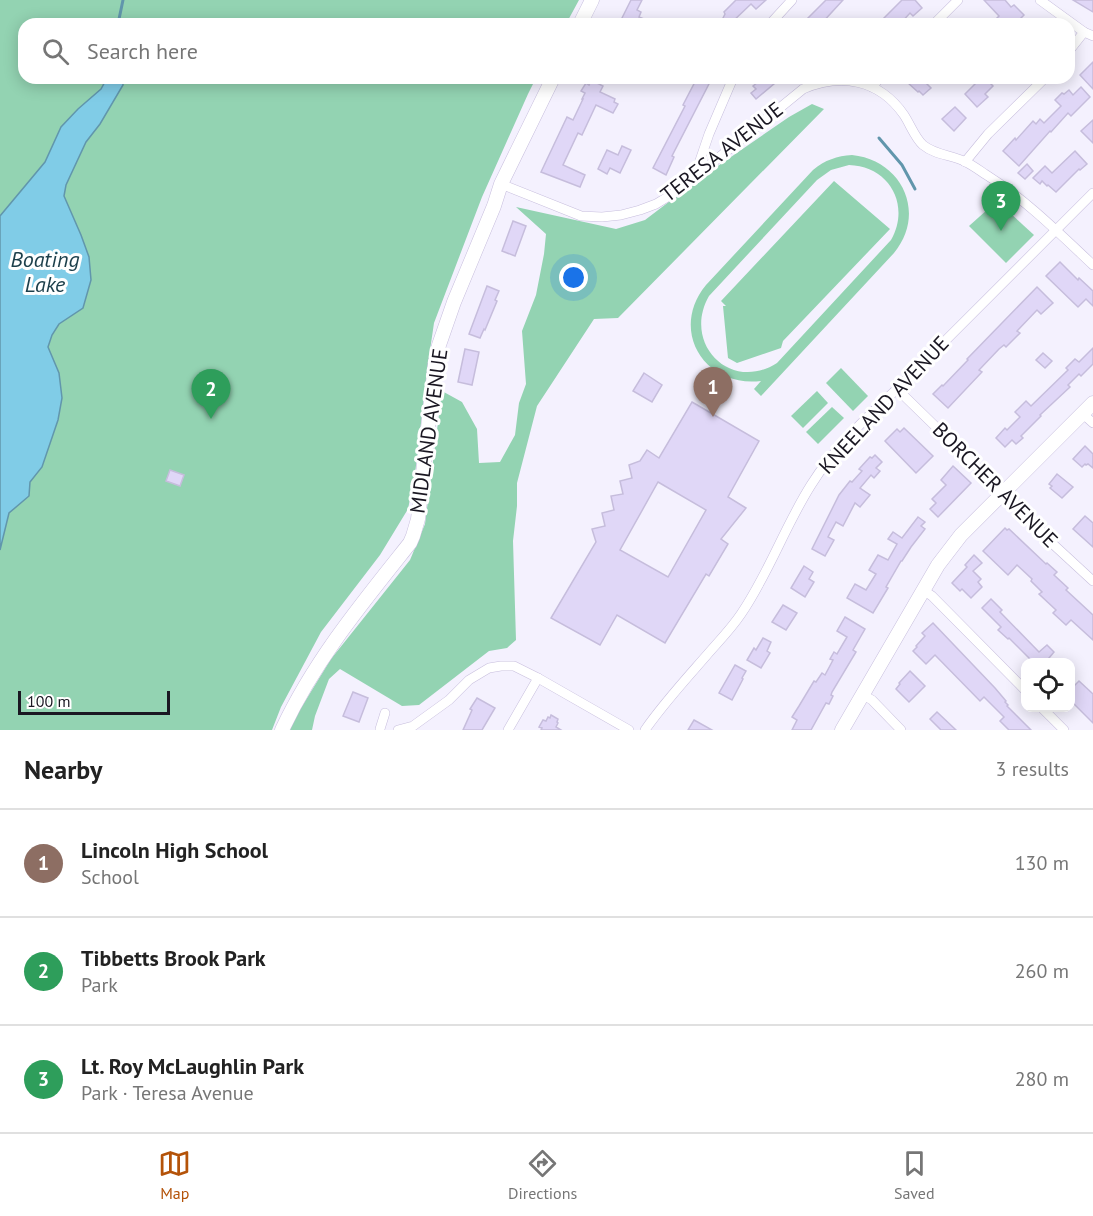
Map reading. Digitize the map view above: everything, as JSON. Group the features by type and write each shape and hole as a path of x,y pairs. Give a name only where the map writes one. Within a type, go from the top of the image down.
{"street":[{"path":"583,18 592,0"},
{"path":"776,18 792,0"},
{"path":"940,18 958,0"},
{"path":"1040,0 1065,18"},
{"path":"1075,25 1088,34 1075,46"},
{"name":"MIDLAND AVENUE","path":"282,730 294,705 331,645 410,543 413,536 421,499 423,464 439,345 501,184 550,84"},
{"path":"694,177 730,84"},
{"name":"TERESA AVENUE","path":"501,184 581,216 602,217 629,213 656,204 680,190 803,89 815,84"},
{"name":"TERESA AVENUE","path":"865,84 891,99 922,144 934,151 965,162 1018,197 1093,265"},
{"path":"872,87 875,84"},
{"path":"965,162 988,134 1039,84"},
{"name":"KNEELAND AVENUE","path":"645,730 659,709 740,616 759,585 795,513 828,460 868,416 1093,193"},
{"name":"BORCHER AVENUE","path":"897,389 1093,581"},
{"path":"842,730 942,558 954,542 1004,493 1088,419 1093,403"},
{"path":"923,590 932,596 1021,686"},
{"path":"398,730 413,726 449,700 469,680 489,668 501,666 514,666 538,678 628,730"},
{"path":"508,730 538,678"},
{"path":"862,695 872,700 901,730"},
{"path":"382,730 385,712"},
{"path":"1046,712 1064,730"}],"green space":[{"path":"0,0 579,0 569,18 18,18 18,84 533,84 482,197 434,323 415,474 408,509 380,555 321,632 281,707 272,730 0,730"},
{"path":"812,104 824,109 618,318 594,319 537,406 517,483 513,541 516,640 507,648 489,651 419,705 402,706 340,669 329,679 312,730 290,730 293,721 331,659 410,560 425,524 442,391 462,402 477,429 479,463 500,462 515,435 519,403 526,384 522,331 536,295 546,234 516,207 616,229 645,220 699,179 789,117"},
{"path":"852,155 870,159 884,167 896,178 904,191 908,206 908,222 904,238 894,253 761,396 754,389 761,381 741,381 723,375 709,366 698,352 692,337 691,320 695,302 706,285 813,170 827,161","holes":["849,165 875,172 885,180 897,201 897,227 891,240 777,363 759,371 743,372 728,367 715,358 706,346 702,331 702,314 709,296 817,180 831,170"]},
{"path":"834,181 890,229 783,341 781,348 737,363 728,358 723,306 726,306 721,301"},
{"path":"997,201 1034,235 1006,263 969,226"},
{"path":"841,368 868,396 853,411 826,383"},
{"path":"817,391 828,403 803,428 791,416"},
{"path":"832,407 844,418 818,444 806,432"}],"water":[{"name":"Boating Lake","path":"104,84 123,84 100,124 86,142 66,185 64,196 89,257 91,280 83,308 59,324 52,335 48,347 59,373 62,398 58,420 42,467 30,482 29,496 9,513 0,550 0,216 45,162 61,127"}],"building":[{"path":"631,0 642,0 637,10 641,12 639,17 641,18 622,18"},
{"path":"736,0 766,0 756,9 751,4 736,18 723,18 724,12"},
{"path":"826,0 843,0 826,18 808,18"},
{"path":"902,0 915,0 922,8 913,16 910,13 905,18 884,18"},
{"path":"984,0 1005,0 1024,15 1021,18 997,18 999,16"},
{"path":"1073,0 1093,0 1093,12"},
{"path":"1093,62 1093,89 1080,75"},
{"path":"585,84 603,86 600,92 615,99 614,102 618,104 613,113 596,105 582,135 578,133 563,165 585,175 580,187 541,172 567,117 573,120 585,93 581,91"},
{"path":"694,84 709,84 672,156 674,157 666,175 653,168 685,106 683,105"},
{"path":"774,84 756,99 751,93 756,89 753,86"},
{"path":"909,84 927,84 931,88 923,95"},
{"path":"975,84 993,86 985,94 988,97 977,107 965,94"},
{"path":"1081,87 1090,97 1071,116 1068,113 1019,166 1003,151 1033,121 1036,124 1040,119 1044,123 1061,106 1055,100 1062,93 1069,90 1073,95"},
{"path":"955,107 966,118 954,131 942,119"},
{"path":"1093,120 1093,143 1081,131"},
{"path":"622,146 631,150 620,173 610,168 607,174 598,169 607,150 618,155"},
{"path":"1075,151 1087,164 1056,192 1042,181 1040,184 1033,178 1045,166 1052,173"},
{"path":"1027,164 1033,171 1025,179 1018,173"},
{"path":"513,221 526,226 515,256 502,251"},
{"path":"1060,262 1093,291 1093,306 1086,299 1078,307 1046,276"},
{"path":"487,286 499,291 495,300 497,301 480,338 469,334"},
{"path":"1037,287 1053,303 1041,314 1037,310 1017,331 1020,333 1006,347 1004,345 999,349 979,370 982,372 948,408 933,394"},
{"path":"1093,348 1093,364 1068,385 1070,387 1021,436 1023,438 1016,444 1012,440 1005,447 996,438 1020,417 1015,412 1026,401 1031,406 1068,370 1066,368 1075,359 1079,362"},
{"path":"465,349 479,352 472,385 458,382"},
{"path":"1043,353 1052,361 1045,368 1036,360"},
{"path":"644,373 662,385 652,402 633,391"},
{"path":"692,402 759,441 728,497 746,508 721,539 728,544 709,576 706,574 665,643 617,615 600,645 551,618 596,542 592,529 605,526 602,513 614,510 611,496 623,494 620,481 632,478 629,465 640,461 647,450 659,458","holes":["658,482 706,510 668,577 620,550"]},
{"path":"904,428 933,456 916,473 885,441 897,429 900,432"},
{"path":"1085,446 1093,454 1093,468 1088,464 1082,467 1073,459"},
{"path":"875,455 882,462 876,468 880,471 874,478 871,475 860,488 870,495 860,507 855,503 843,526 836,522 828,537 834,540 825,556 812,549 839,495 862,471 859,469"},
{"path":"953,466 971,483 938,517 930,509 936,503 932,499 946,485 941,480"},
{"path":"170,470 184,475 180,486 166,481"},
{"path":"1057,474 1073,487 1062,498 1050,488 1052,486 1049,484"},
{"path":"1085,516 1093,523 1093,547 1073,529"},
{"path":"918,517 925,522 921,526 925,529 901,561 873,613 847,598 855,584 866,590 876,574 869,570 878,555 888,560 897,544 888,539 893,532 902,538"},
{"path":"1005,528 1009,529 1057,572 1054,575 1068,588 1066,590 1093,615 1093,640 1071,620 1066,625 1053,613 1056,610 1039,594 1042,592 1017,565 1008,575 983,551"},
{"path":"974,555 982,563 973,571 981,579 978,582 982,587 971,598 952,583 967,567 965,565"},
{"path":"804,566 813,572 809,579 814,582 805,597 791,588"},
{"path":"991,599 1002,610 1000,612 1039,652 1047,645 1054,652 1049,658 1029,658 998,630 1001,627 982,608"},
{"path":"783,605 797,613 786,630 772,622"},
{"path":"845,617 865,629 853,650 856,652 832,692 833,696 829,704 826,703 811,730 792,730 797,720 792,717 814,681 816,682 822,673 825,675 833,660 830,659 834,652 837,654 847,637 837,631"},
{"path":"933,623 995,688 1006,701 1007,706 1031,730 1009,730 1000,721 1004,717 984,697 980,701 935,655 926,664 913,651 925,636 922,633"},
{"path":"763,638 771,642 767,651 770,653 761,668 747,660"},
{"path":"735,665 746,671 732,700 719,693"},
{"path":"910,671 925,686 909,702 896,689"},
{"path":"1079,681 1093,694 1093,723 1075,705 1075,685"},
{"path":"353,692 368,698 359,722 343,716"},
{"path":"477,698 495,708 482,730 463,730 472,710 470,709"},
{"path":"937,712 956,730 941,730 930,719"},
{"path":"551,715 558,719 556,727 561,730 541,730 542,728 539,727 543,720 546,721"},
{"path":"694,720 712,730 688,730"}],"waterway":[{"path":"119,18 123,0"},
{"path":"879,138 902,165 915,189"}],"place":[{"name":"Lt. Roy McLaughlin Park","path":"1001,231"},
{"name":"Lincoln High School","path":"713,417"},
{"name":"Tibbetts Brook Park","path":"211,419"}]}
